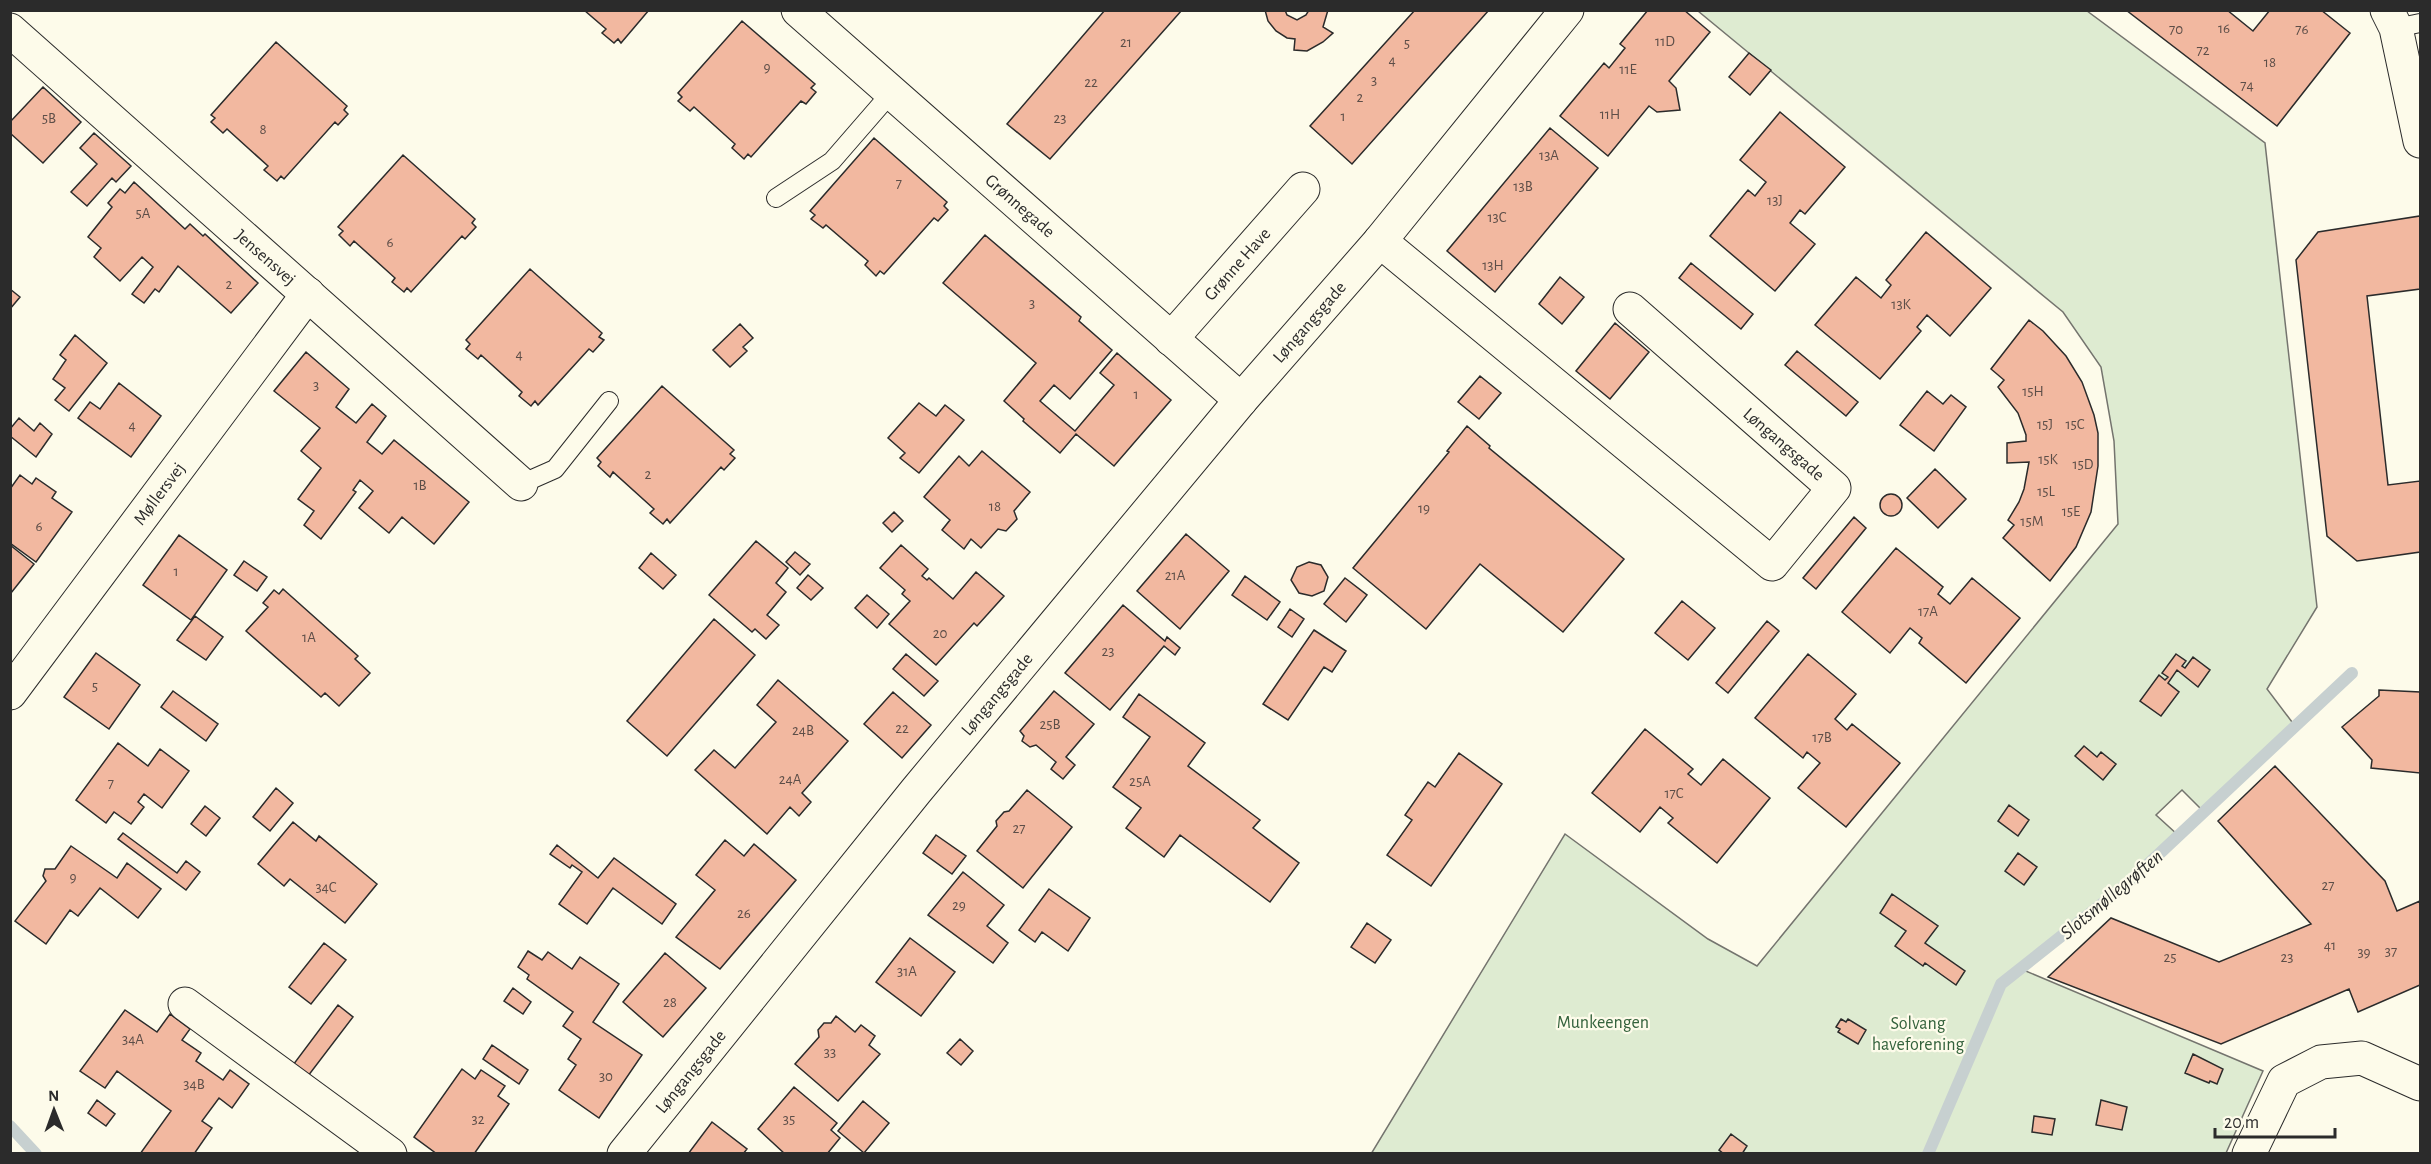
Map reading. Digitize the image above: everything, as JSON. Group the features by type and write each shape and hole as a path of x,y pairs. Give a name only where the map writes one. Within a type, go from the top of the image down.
{"street":[{"name":"Grønnegade","path":"798,10 1241,400"},
{"name":"Løngangsgade","path":"624,1154 916,790 1241,400 1380,241 1567,10"},
{"path":"2401,20 2421,141"},
{"name":"Jensensvej","path":"10,30 521,484"},
{"name":"Grønne Have","path":"1171,339 1303,189"},
{"name":"Løngangsgade","path":"1380,241 1772,564 1834,488 1630,309"},
{"name":"Møllersvej","path":"10,693 308,294"},
{"path":"185,1004 390,1154"},
{"path":"2249,1154 2284,1081 2320,1062 2362,1058 2421,1084"}],"lane":[{"path":"776,198 832,161 891,93"},
{"path":"521,484 555,470 609,401"}],"green space":[{"path":"1698,11 2087,11 2265,143 2317,607 2267,689 2295,726 2204,812 2182,790 2156,815 2179,836 2127,884 2021,969 2263,1071 2226,1153 1371,1154 1565,834 1708,939 1757,966 2118,524 2114,441 2101,367 2063,312"}],"building":[{"path":"584,10 649,10 621,43 618,39 614,43 602,33 606,29"},
{"path":"1105,10 1182,10 1050,159 1007,124"},
{"path":"1265,10 1285,10 1287,15 1297,20 1306,15 1309,10 1328,10 1323,27 1333,33 1307,51 1294,50 1295,39 1287,38 1276,31 1268,21"},
{"path":"1415,10 1489,10 1352,164 1310,126"},
{"path":"1648,10 1684,10 1710,32 1669,81 1676,88 1680,110 1657,112 1649,106 1608,156 1560,116 1604,63 1609,68 1625,48 1620,44"},
{"path":"2126,10 2227,10 2253,31 2270,10 2321,10 2350,33 2277,126"},
{"path":"742,21 815,84 811,88 816,92 806,104 801,101 751,157 748,154 744,159 732,148 735,144 694,107 690,111 678,101 682,97 678,93"},
{"path":"276,42 347,106 344,110 348,114 338,125 335,122 284,179 281,176 277,181 264,170 268,166 227,129 223,133 211,122 215,118 211,115"},
{"path":"1749,53 1771,70 1750,95 1729,77"},
{"path":"43,87 81,122 43,163 10,133 10,122"},
{"path":"1780,112 1845,167 1805,214 1800,210 1790,223 1815,244 1775,291 1710,236 1748,190 1755,196 1766,182 1740,160"},
{"path":"1550,128 1598,168 1495,292 1447,251"},
{"path":"94,133 131,166 116,182 112,178 87,206 71,192 97,164 80,148"},
{"path":"874,138 947,202 944,206 948,210 938,221 934,218 884,274 880,271 876,276 865,265 868,261 826,225 823,228 811,219 815,215 810,211"},
{"path":"403,155 475,219 472,223 476,227 465,239 462,236 411,292 407,288 404,292 392,282 395,278 354,241 350,246 339,235 343,231 338,227"},
{"path":"134,182 185,229 190,224 203,236 205,234 258,283 231,313 178,266 159,292 155,289 144,303 132,294 153,267 142,257 120,281 94,257 101,248 88,237 112,207 108,203 120,189 125,193"},
{"path":"2420,216 2420,289 2367,296 2388,485 2420,481 2420,552 2357,561 2327,536 2296,260 2318,232"},
{"path":"1926,232 1991,288 1950,336 1927,315 1917,327 1921,331 1880,379 1815,325 1856,277 1881,298 1891,285 1886,280"},
{"path":"985,235 1081,317 1079,321 1112,350 1070,399 1054,385 1040,401 1075,431 1114,385 1100,373 1117,353 1171,400 1114,466 1076,434 1060,453 1004,401 1036,363 943,283"},
{"path":"1691,263 1753,314 1741,329 1679,278"},
{"path":"530,269 602,333 599,337 604,340 593,352 589,349 538,405 535,401 531,406 519,396 522,392 481,355 478,359 466,349 470,344 466,340"},
{"path":"1560,277 1584,297 1562,324 1539,304"},
{"path":"10,289 20,297 10,309"},
{"path":"2029,320 2043,331 2066,356 2082,382 2098,433 2098,466 2091,512 2076,547 2050,581 2003,538 2014,525 2008,520 2024,489 2029,462 2007,463 2007,443 2026,441 2026,435 2018,413 1998,387 2004,380 1991,369"},
{"path":"1615,323 1649,352 1610,399 1576,371"},
{"path":"740,324 753,338 743,347 747,351 730,367 713,350"},
{"path":"75,335 107,363 69,411 55,400 65,388 53,379 66,360 60,355"},
{"path":"1797,351 1858,402 1846,416 1785,365"},
{"path":"306,352 349,389 336,407 356,423 372,404 386,416 367,442 382,454 394,440 469,502 434,544 402,517 389,533 359,508 373,491 360,480 353,490 356,492 321,539 304,525 314,511 298,499 321,468 301,451 320,428 274,391"},
{"path":"1480,376 1501,393 1479,419 1458,402"},
{"path":"119,383 161,416 131,457 78,418 90,402 100,409"},
{"path":"662,386 734,450 730,454 735,458 724,470 721,467 670,523 667,519 663,524 650,513 654,509 613,472 610,477 598,466 601,462 597,458"},
{"path":"1927,391 1943,404 1951,395 1966,407 1934,451 1900,425"},
{"path":"919,403 936,416 945,405 964,420 919,473 900,458 905,453 888,438"},
{"path":"19,418 34,431 40,423 52,434 36,457 10,436 10,429"},
{"path":"1467,426 1490,446 1489,448 1624,559 1563,632 1480,564 1426,629 1353,568 1449,452 1447,451"},
{"path":"982,451 1030,492 1014,511 1017,519 1006,531 998,529 981,548 971,539 964,549 942,530 950,520 924,497 959,456 969,466"},
{"path":"1935,469 1966,499 1938,528 1907,498"},
{"path":"20,475 32,484 36,478 56,492 52,498 72,512 36,562 10,543 10,489"},
{"path":"1891,494 1899,497 1902,505 1899,513 1891,516 1883,513 1880,505 1883,497"},
{"path":"894,512 903,521 892,532 883,523"},
{"path":"1854,517 1866,528 1816,589 1803,578"},
{"path":"1186,534 1229,571 1180,629 1137,591"},
{"path":"179,535 227,570 191,620 143,585"},
{"path":"756,541 788,568 776,583 786,592 767,615 779,625 766,639 755,629 752,632 709,595"},
{"path":"10,545 34,564 11,593 10,593"},
{"path":"901,545 928,569 922,576 927,580 929,578 953,599 976,572 1004,596 977,626 974,623 936,665 889,624 910,601 902,594 905,590 880,568"},
{"path":"1896,548 1943,587 1938,594 1950,604 1972,578 2020,618 1966,683 1919,643 1922,638 1910,628 1890,653 1842,612"},
{"path":"795,552 810,564 800,575 786,562"},
{"path":"651,553 676,575 663,589 639,568"},
{"path":"244,561 267,577 257,591 234,575"},
{"path":"1309,562 1321,565 1328,577 1324,591 1312,596 1299,593 1291,580 1297,567"},
{"path":"808,575 823,588 811,600 797,588"},
{"path":"1245,576 1280,602 1267,620 1232,595"},
{"path":"1345,578 1367,595 1346,622 1324,604"},
{"path":"283,589 358,656 355,659 370,673 339,706 325,693 321,697 246,631 268,607 263,603 274,590 279,594"},
{"path":"867,595 889,614 877,628 855,608"},
{"path":"1682,601 1715,628 1688,660 1655,633"},
{"path":"1123,605 1165,641 1167,637 1180,648 1175,655 1164,646 1110,710 1065,673"},
{"path":"1290,609 1304,619 1292,637 1278,627"},
{"path":"195,616 223,637 206,660 177,640"},
{"path":"714,619 755,655 667,756 627,721"},
{"path":"1767,621 1779,631 1728,693 1716,683"},
{"path":"1314,630 1346,651 1332,672 1324,667 1288,720 1263,704"},
{"path":"96,653 140,685 109,729 64,697"},
{"path":"906,654 938,681 924,696 893,669"},
{"path":"1808,654 1856,694 1835,719 1847,730 1852,724 1900,763 1846,827 1798,788 1820,763 1807,752 1803,758 1755,718"},
{"path":"2176,654 2186,661 2182,666 2185,668 2193,657 2210,670 2198,687 2177,670 2168,683 2179,692 2161,716 2140,701 2159,675 2165,680 2168,677 2162,673"},
{"path":"778,680 848,741 802,793 811,802 799,816 790,807 767,834 695,770 714,750 735,768 776,722 757,705"},
{"path":"2379,690 2420,692 2420,773 2371,768 2372,760 2342,727 2379,696"},
{"path":"173,691 218,724 206,741 161,707"},
{"path":"1054,691 1094,724 1066,757 1075,765 1063,779 1051,769 1056,762 1036,745 1030,747 1022,741 1024,736 1020,731"},
{"path":"893,692 931,725 902,758 864,724"},
{"path":"1139,694 1205,743 1188,766 1260,820 1253,828 1299,863 1270,902 1180,835 1164,857 1126,828 1141,808 1113,787 1150,737 1123,717"},
{"path":"1645,729 1693,769 1688,774 1701,785 1723,759 1770,798 1717,863 1668,823 1673,818 1660,807 1640,832 1592,793"},
{"path":"118,743 148,766 160,749 189,771 162,808 144,794 138,802 144,807 131,824 114,812 106,823 76,800"},
{"path":"2084,746 2097,757 2101,752 2116,764 2103,780 2075,756"},
{"path":"1459,753 1502,784 1431,886 1387,855 1412,820 1405,815 1428,782 1435,787"},
{"path":"2275,766 2385,881 2397,911 2420,901 2420,985 2358,1012 2349,989 2221,1044 2048,977 2111,918 2219,962 2311,924 2218,821"},
{"path":"276,788 293,803 270,831 253,817"},
{"path":"1027,790 1072,827 1023,888 977,851 997,826 996,821 1004,812 1009,811"},
{"path":"2009,805 2029,820 2018,836 1998,821"},
{"path":"205,806 220,818 206,836 191,824"},
{"path":"293,822 316,841 319,836 377,884 345,923 290,879 284,886 258,864"},
{"path":"123,833 177,873 186,861 200,872 186,890 118,839"},
{"path":"936,835 966,856 952,874 923,853"},
{"path":"725,840 744,856 754,844 796,880 720,969 676,937 715,890 696,875"},
{"path":"557,845 598,878 614,858 676,904 662,924 613,888 587,924 559,904 582,872 572,865 570,868 550,854"},
{"path":"71,846 117,878 127,863 161,889 138,918 100,888 78,916 70,910 46,944 15,921 46,881 43,876 45,869 55,869"},
{"path":"2018,853 2037,867 2024,885 2005,871"},
{"path":"963,872 1004,905 987,926 1008,943 993,963 928,915"},
{"path":"1049,889 1090,918 1068,951 1042,932 1035,942 1019,930"},
{"path":"1892,894 1938,926 1925,943 1965,971 1956,985 1925,963 1923,966 1895,946 1906,931 1880,913"},
{"path":"1367,923 1391,940 1375,963 1351,947"},
{"path":"910,938 955,972 921,1016 876,982"},
{"path":"324,943 346,960 311,1004 289,987"},
{"path":"528,951 542,960 548,952 572,969 580,957 619,984 593,1022 642,1055 599,1118 559,1090 576,1065 568,1059 581,1039 563,1026 573,1012 527,979 529,975 518,967"},
{"path":"665,953 706,988 663,1037 623,1002"},
{"path":"513,988 531,1002 523,1014 504,1001"},
{"path":"338,1005 353,1017 308,1076 293,1065"},
{"path":"125,1010 157,1032 170,1014 190,1029 182,1040 201,1053 196,1061 223,1080 230,1070 249,1084 232,1108 219,1098 202,1121 212,1128 194,1154 140,1154 171,1111 117,1071 105,1088 80,1071"},
{"path":"836,1016 855,1032 861,1025 875,1036 869,1045 880,1054 838,1101 795,1064 819,1037 818,1030 824,1023 831,1023"},
{"path":"1841,1019 1846,1022 1848,1019 1866,1030 1858,1044 1838,1032 1840,1029 1836,1027"},
{"path":"960,1039 973,1051 961,1065 947,1053"},
{"path":"492,1045 528,1070 519,1084 483,1059"},
{"path":"2193,1054 2223,1069 2217,1084 2185,1073"},
{"path":"462,1069 475,1079 481,1070 505,1086 498,1096 509,1104 474,1154 437,1154 414,1137"},
{"path":"794,1087 837,1123 831,1130 840,1138 827,1154 785,1154 758,1129"},
{"path":"97,1100 115,1114 106,1126 88,1113"},
{"path":"2101,1100 2127,1107 2122,1130 2096,1125"},
{"path":"863,1101 889,1123 864,1153 838,1131"},
{"path":"2034,1116 2055,1119 2052,1135 2032,1132"},
{"path":"712,1122 747,1149 743,1154 688,1154"},
{"path":"1731,1134 1747,1146 1742,1154 1724,1154 1719,1150"}],"waterway":[{"name":"Slotsmøllegrøften","path":"1928,1154 2001,984 2127,884 2352,673"},
{"path":"10,1126 36,1154"}],"park label":[{"name":"Munkeengen","path":"1603,1022"},
{"name":"Solvang haveforening","path":"1918,1033"}]}
